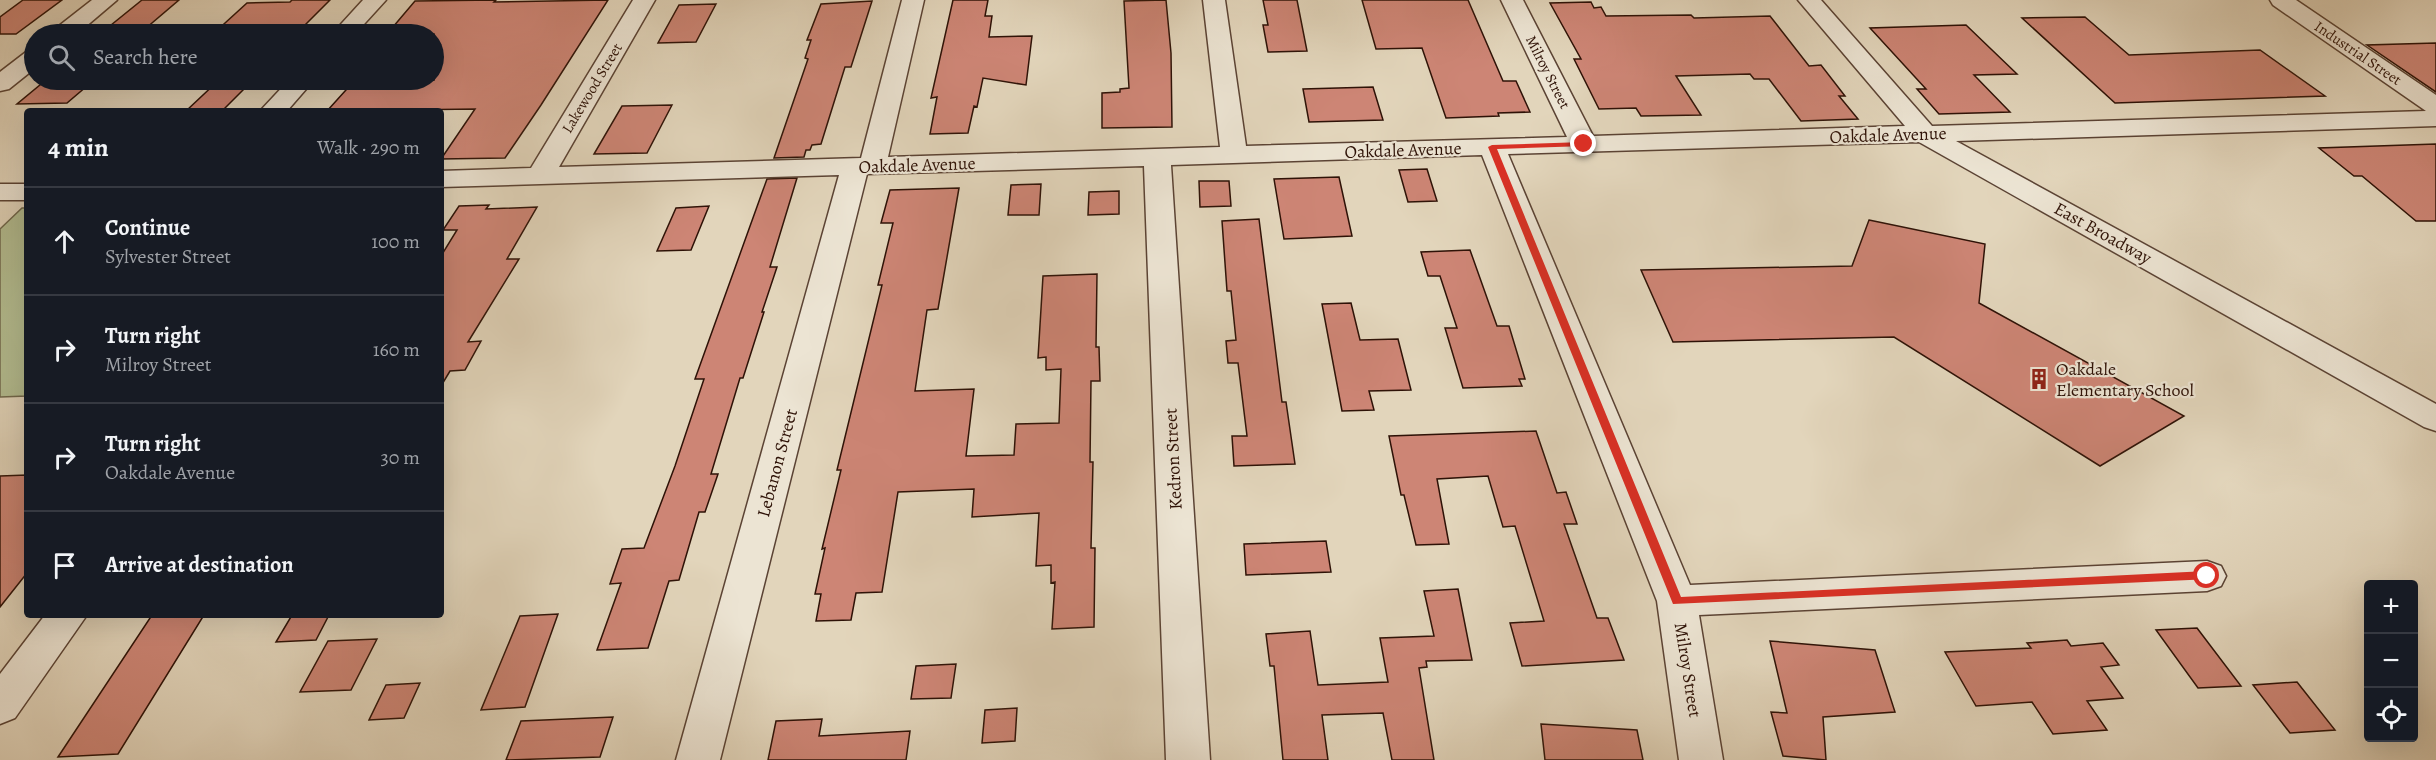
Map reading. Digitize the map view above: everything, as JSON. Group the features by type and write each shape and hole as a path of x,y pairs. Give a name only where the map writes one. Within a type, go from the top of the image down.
{"street":[{"path":"76,24 106,0"},
{"path":"352,24 375,0"},
{"name":"Lakewood Street","path":"540,176 644,0"},
{"name":"Lebanon Street","path":"698,760 864,166 914,0"},
{"path":"1214,0 1234,155"},
{"name":"Milroy Street","path":"1512,0 1584,144"},
{"name":"East Broadway","path":"1809,0 1925,134 2436,419"},
{"name":"Industrial Street","path":"2281,0 2436,106"},
{"path":"0,84 24,65"},
{"path":"276,108 293,90"},
{"name":"Oakdale Avenue","path":"444,179 2436,118"},
{"name":"Milroy Street","path":"1492,147 1677,601 1701,760"},
{"name":"Kedron Street","path":"1157,158 1188,760"},
{"path":"1677,601 2207,576"},
{"path":"0,706 65,618"}],"green space":[{"path":"24,208 24,396 0,397 0,229"}],"building":[{"path":"23,0 62,0 30,24 24,24 24,28 16,34 0,34 0,17"},
{"path":"142,0 179,0 151,24 112,24"},
{"path":"292,0 330,0 306,24 224,24 247,3 290,2"},
{"path":"608,0 505,158 444,159 444,155 475,109 330,108 346,90 444,90 444,24 395,24 415,1"},
{"path":"953,0 988,0 985,16 992,16 989,37 1032,36 1026,85 983,78 977,107 974,106 968,133 930,134 937,97 931,98"},
{"path":"1166,0 1171,53 1172,127 1102,128 1102,93 1120,92 1120,89 1129,88 1124,1"},
{"path":"1263,0 1297,0 1307,51 1268,52 1263,25 1268,25"},
{"path":"1362,0 1468,0 1503,81 1516,81 1530,112 1446,118 1422,48 1376,49"},
{"path":"872,1 851,67 845,67 821,144 812,145 810,150 806,150 804,157 774,158 808,59 805,58 811,40 807,40 821,4"},
{"path":"1591,2 1594,8 1601,7 1606,16 1691,15 1694,18 1770,16 1809,66 1821,65 1845,96 1839,96 1858,119 1801,121 1769,79 1754,79 1750,74 1676,76 1701,115 1641,116 1636,108 1599,109 1574,59 1581,59 1550,3"},
{"path":"716,4 696,42 658,43 679,5"},
{"path":"2085,17 2129,55 2260,50 2325,96 2115,103 2022,18"},
{"path":"1966,25 2017,74 1974,75 2010,112 1939,114 1917,89 1926,89 1870,28"},
{"path":"2436,43 2436,92 2367,45"},
{"path":"1373,87 1383,120 1309,122 1303,89"},
{"path":"34,90 82,90 67,103 17,104"},
{"path":"208,90 243,90 225,108 189,108"},
{"path":"672,105 647,153 594,154 622,106"},
{"path":"2436,144 2436,221 2416,221 2362,176 2354,176 2319,148"},
{"path":"1427,169 1437,201 1408,202 1399,170"},
{"path":"1339,177 1352,236 1284,239 1274,179"},
{"path":"797,178 770,267 777,267 762,312 764,312 743,378 740,378 711,474 718,474 705,512 699,512 679,580 669,581 648,648 597,650 621,583 610,584 622,549 644,548 675,466 704,379 695,379 767,179"},
{"path":"1199,181 1229,181 1231,206 1200,207"},
{"path":"1041,184 1039,215 1008,215 1011,185"},
{"path":"959,188 938,309 927,310 915,391 974,389 966,456 1014,455 1016,424 1059,423 1061,369 1046,370 1046,357 1038,358 1043,276 1097,274 1096,347 1099,347 1100,381 1091,381 1090,462 1093,462 1091,548 1095,548 1094,627 1052,629 1055,582 1051,583 1051,565 1036,566 1039,513 972,517 974,489 898,492 882,592 856,593 851,620 816,621 821,594 815,594 825,548 822,549 841,470 837,470 882,285 878,285 893,223 881,223 890,190"},
{"path":"1119,191 1119,214 1088,215 1089,192"},
{"path":"489,205 486,209 537,207 507,259 519,259 468,342 481,341 465,370 450,371 444,381 444,251 457,230 444,228 459,206"},
{"path":"709,206 691,250 657,251 676,208"},
{"path":"1259,219 1282,402 1286,402 1295,464 1234,466 1232,436 1247,436 1238,363 1228,363 1226,341 1236,340 1231,291 1227,291 1222,221"},
{"name":"Oakdale Elementary School","path":"1869,220 1985,244 1979,303 2184,416 2100,466 1894,337 1673,342 1641,270 1852,266"},
{"path":"1470,250 1497,326 1509,326 1525,379 1519,379 1522,386 1463,388 1445,328 1457,328 1440,276 1428,276 1421,252"},
{"path":"1351,303 1360,340 1398,339 1411,390 1369,391 1374,410 1342,411 1322,304"},
{"path":"1536,431 1557,493 1566,492 1577,524 1564,524 1597,618 1608,618 1624,660 1522,666 1510,623 1544,621 1515,526 1503,527 1488,476 1437,479 1449,544 1416,545 1404,495 1401,495 1389,436"},
{"path":"24,475 24,577 0,607 0,476"},
{"path":"1326,541 1331,572 1246,575 1244,544"},
{"path":"1458,589 1472,660 1426,661 1427,667 1419,668 1434,760 1392,760 1383,713 1322,715 1328,760 1283,760 1274,666 1270,666 1266,634 1310,631 1318,685 1388,682 1380,638 1434,636 1424,591"},
{"path":"558,614 525,707 481,710 520,616"},
{"path":"150,618 202,618 118,754 58,757"},
{"path":"290,618 327,618 316,640 276,642"},
{"path":"2197,628 2241,686 2198,688 2156,630"},
{"path":"377,639 351,690 300,692 328,641"},
{"path":"2067,640 2071,646 2103,643 2119,665 2101,667 2123,698 2087,701 2107,730 2053,734 2032,702 1976,706 1945,652 2031,648 2027,643"},
{"path":"1770,641 1875,650 1895,712 1823,717 1826,760 1783,756 1771,712 1787,713"},
{"path":"956,664 951,698 911,699 916,666"},
{"path":"2297,682 2335,730 2290,733 2253,685"},
{"path":"420,683 404,718 369,720 386,685"},
{"path":"1017,708 1015,741 982,743 985,710"},
{"path":"613,717 600,757 506,760 521,721"},
{"path":"822,719 819,736 910,731 906,760 768,760 776,721"},
{"path":"1541,724 1637,730 1643,760 1545,760"}],"place":[{"name":"Oakdale Elementary School","path":"2039,379"}],"route":[{"path":"1584,144 1492,147 1677,601 2207,576"}]}
